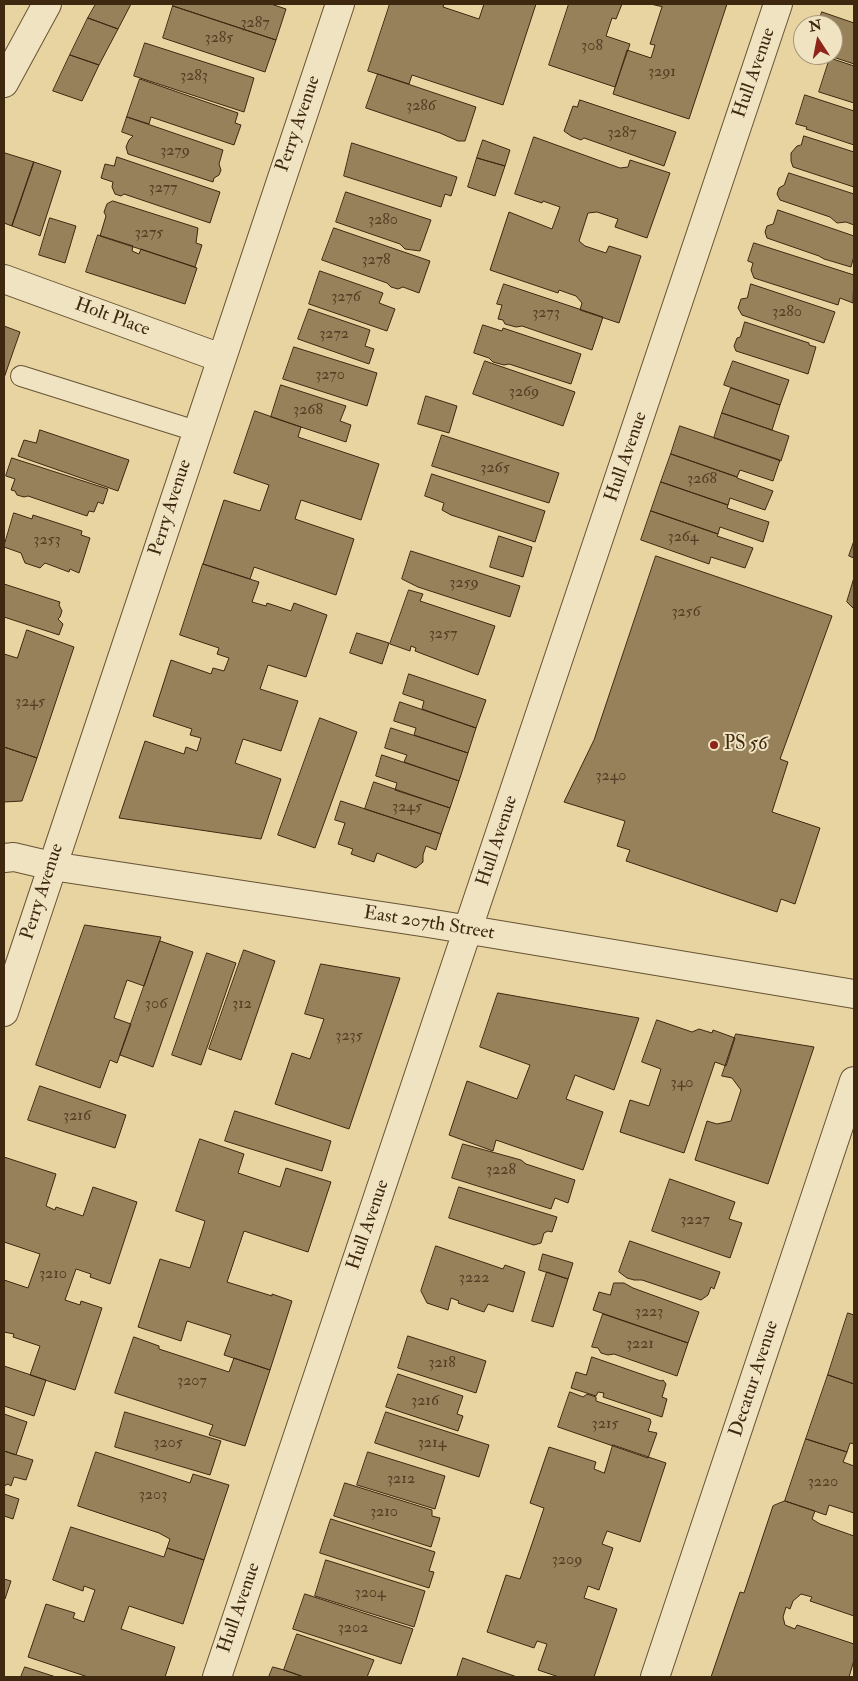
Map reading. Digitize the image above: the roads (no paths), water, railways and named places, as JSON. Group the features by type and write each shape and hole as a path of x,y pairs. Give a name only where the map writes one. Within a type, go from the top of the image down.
{"street":[{"path":"4,82 47,4"},
{"name":"Perry Avenue","path":"4,1012 196,431 340,4"},
{"name":"Hull Avenue","path":"217,1677 778,4"},
{"name":"Holt Place","path":"4,279 221,358"},
{"name":"East 207th Street","path":"4,858 14,857 52,866 468,930 854,994"},
{"name":"Decatur Avenue","path":"655,1677 854,1081"}],"lane":[{"path":"21,376 196,431"}],"place":[{"name":"PS 56","path":"714,745"}]}
